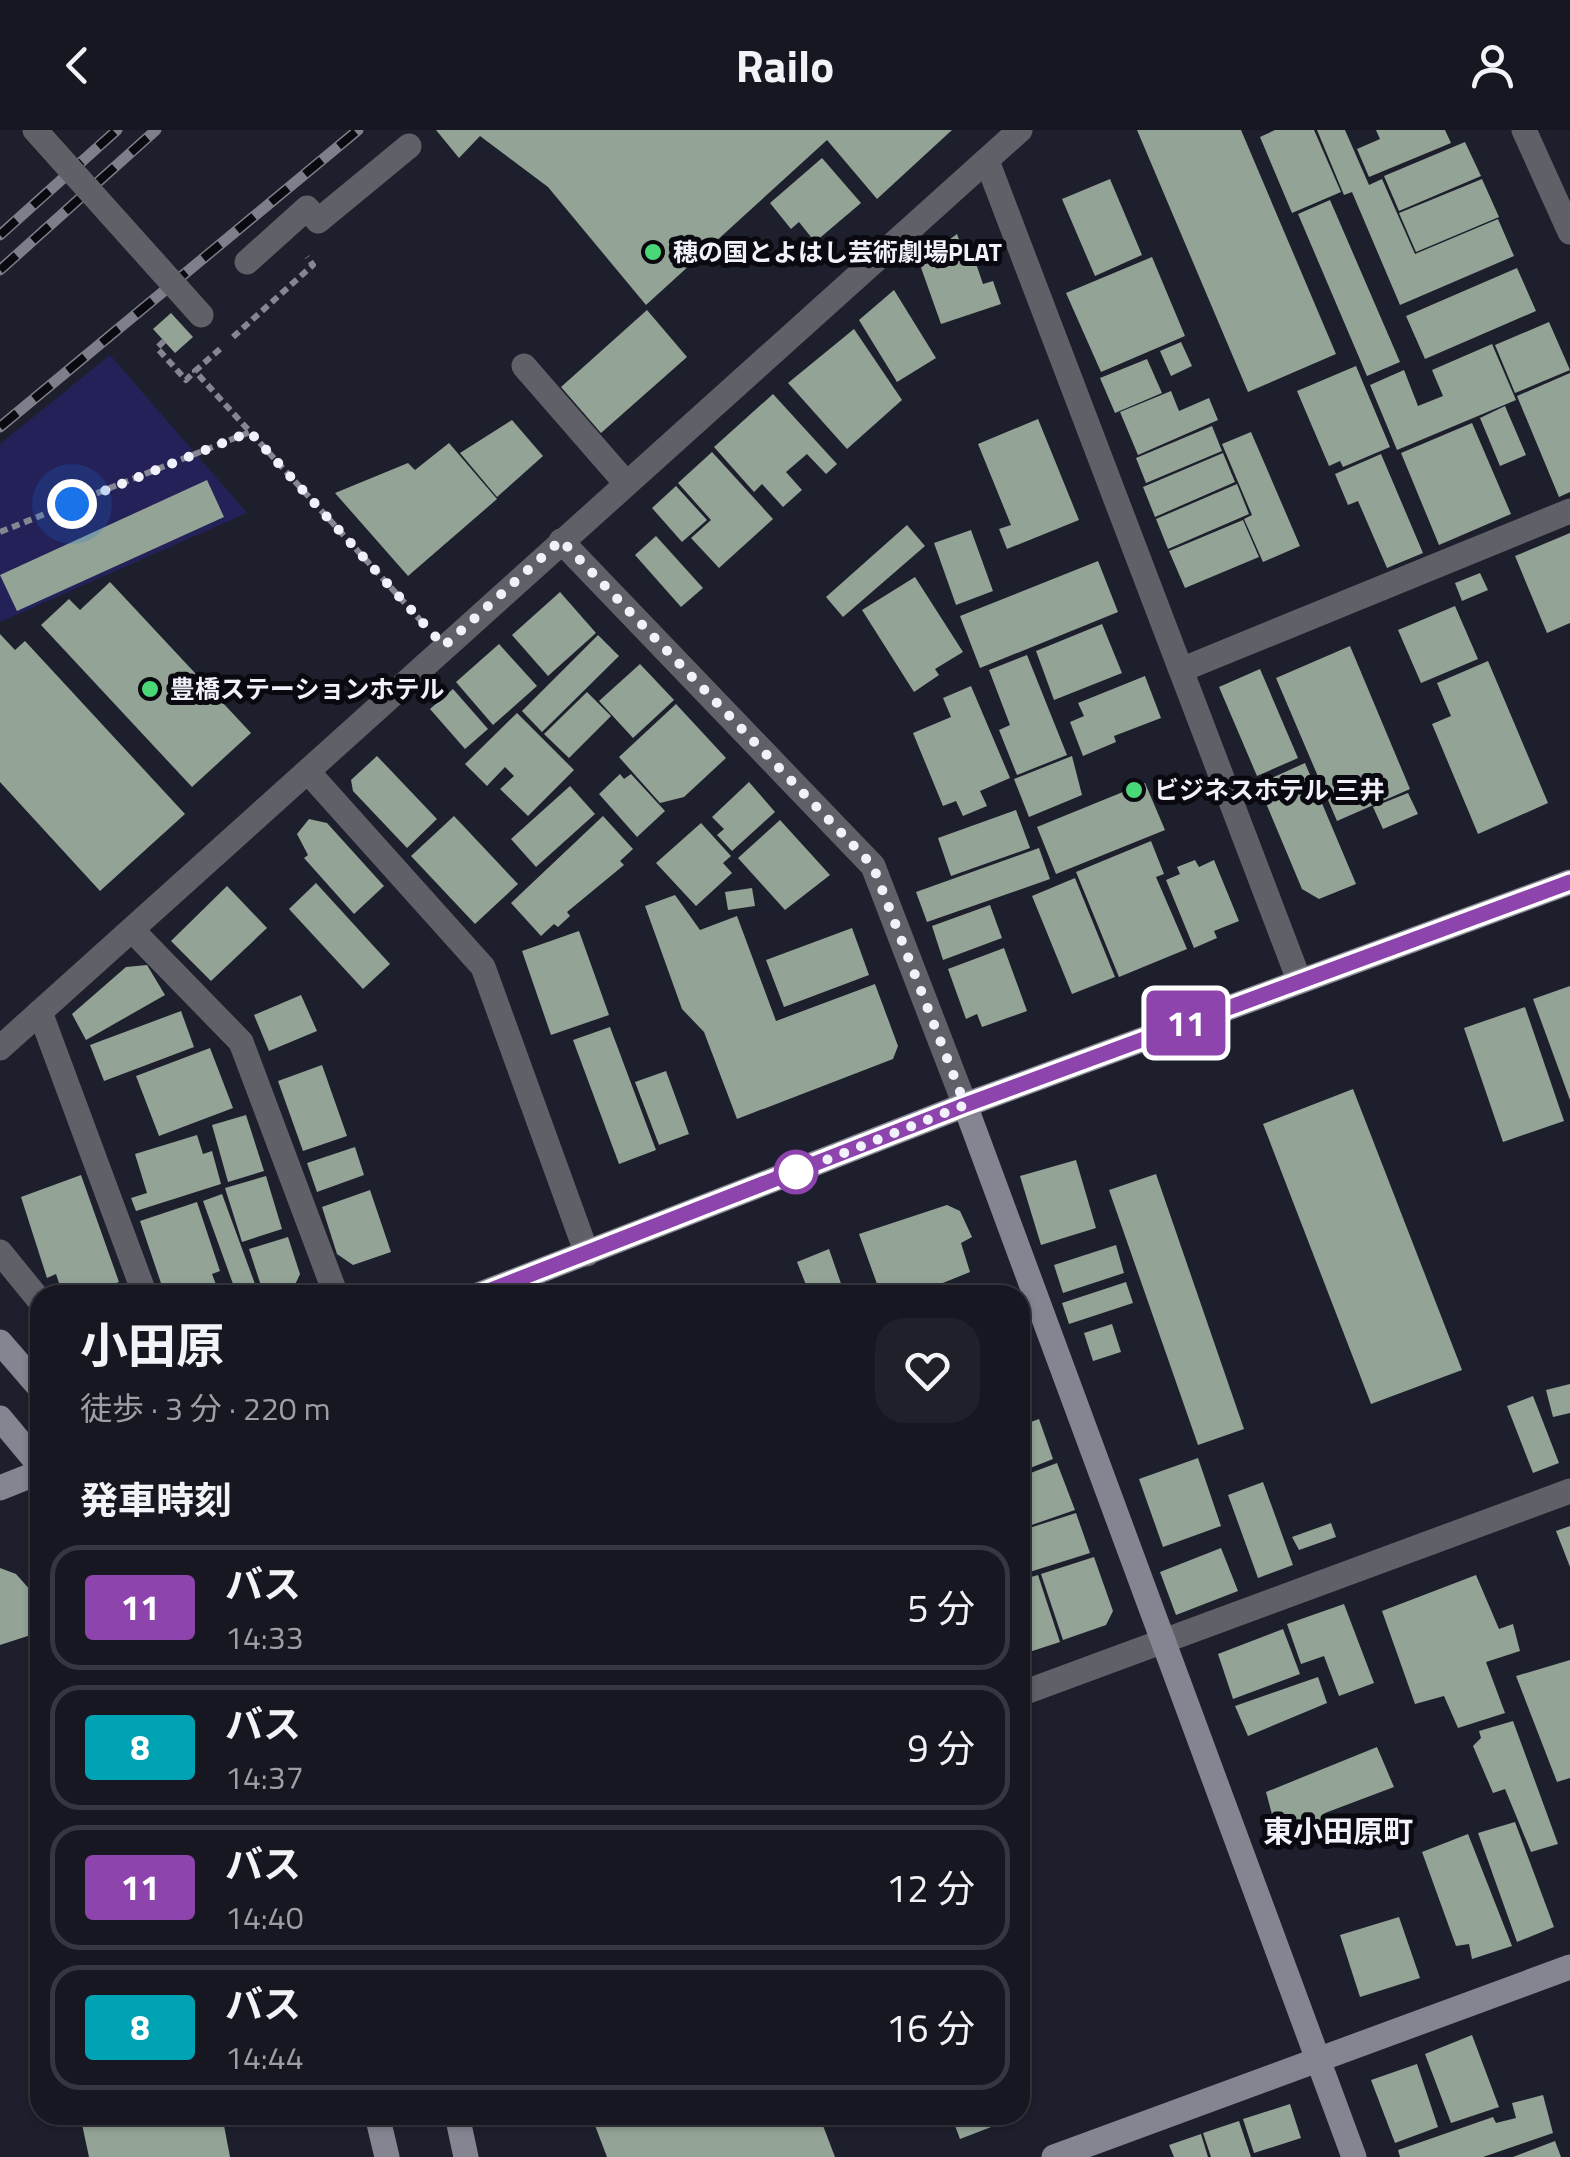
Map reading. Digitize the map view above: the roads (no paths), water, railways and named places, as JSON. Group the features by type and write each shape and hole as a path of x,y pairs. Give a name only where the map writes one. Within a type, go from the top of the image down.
{"street":[{"path":"34,130 201,315"},
{"path":"0,1048 1020,130"},
{"path":"1524,130 1570,232"},
{"path":"247,262 307,208 318,221 410,146"},
{"path":"987,161 1298,980"},
{"path":"524,366 625,482"},
{"path":"1180,670 1570,511"},
{"path":"561,540 873,866 1354,2157"},
{"path":"308,773 483,967 587,1254"},
{"path":"507,1285 965,1105 1570,882"},
{"path":"132,930 241,1042 332,1285"},
{"path":"40,1012 141,1285"},
{"path":"0,1252 30,1289"},
{"path":"8,1350 30,1376"},
{"path":"0,1418 30,1456"},
{"path":"0,1488 30,1474"},
{"path":"1030,1690 1570,1491"},
{"path":"1054,2157 1317,2056 1570,1967"},
{"path":"379,2125 387,2157"},
{"path":"459,2125 466,2157"}],"railway":[{"path":"0,235 117,130"},
{"path":"0,270 156,130"},
{"path":"0,427 358,130"}],"place":[{"name":"穂の国とよはし芸術劇場PLAT","path":"653,252"},
{"name":"豊橋ステーションホテル","path":"150,689"},
{"name":"ビジネスホテル 三井","path":"1134,790"}],"district":[{"name":"東小田原町","path":"1338,1832"}]}
